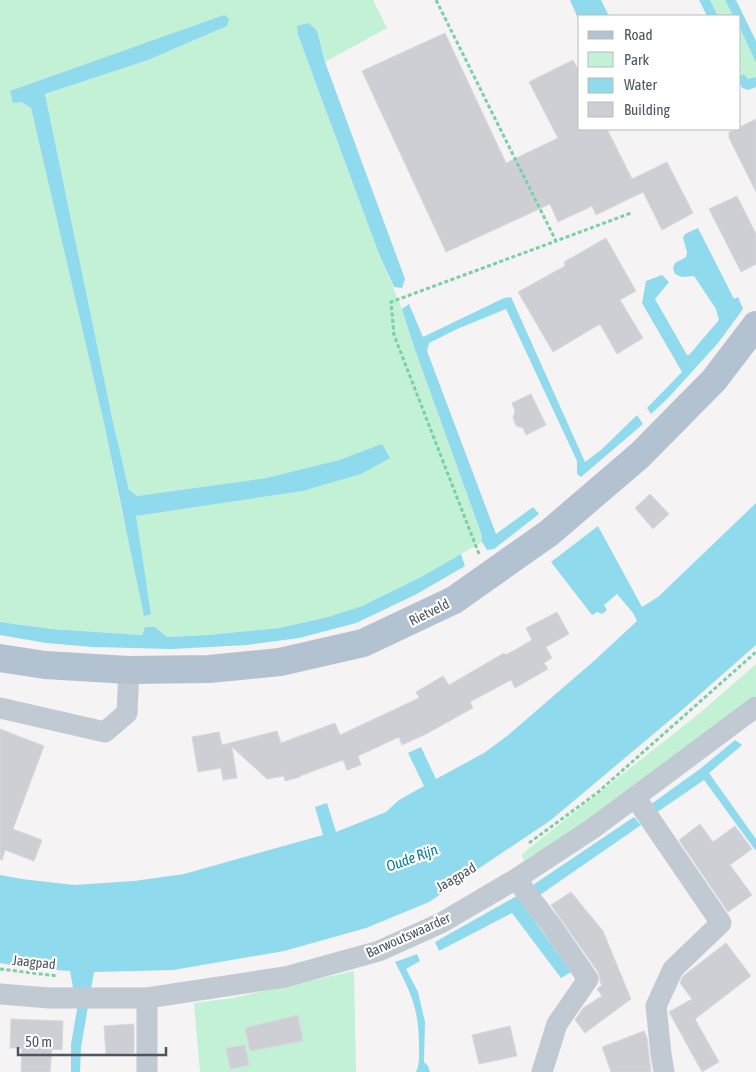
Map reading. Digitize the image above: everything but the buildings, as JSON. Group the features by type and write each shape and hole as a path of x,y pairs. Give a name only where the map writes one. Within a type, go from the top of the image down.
{"main road":[{"name":"Rietveld","path":"0,658 44,665 129,670 209,669 280,662 363,644 454,600 549,533 640,455 714,380 756,325"}],"street":[{"path":"0,708 105,732 127,713 129,670"},
{"name":"Barwoutswaarder","path":"0,994 65,998 148,998 284,977 379,951 441,923 524,890 592,829 756,707"},
{"path":"635,798 721,924 672,969 656,1006 660,1054 664,1072"},
{"path":"524,890 588,979 557,1024 542,1072"},
{"path":"147,1072 148,998"}],"path":[{"path":"436,0 556,241"},
{"path":"487,576 394,334 390,302 631,214"},
{"path":"527,846 597,793 756,652"},
{"name":"Jaagpad","path":"0,969 66,977"}],"green space":[{"path":"0,0 373,0 387,28 325,62 317,31 298,35 379,254 402,309 481,533 482,542 421,577 362,606 328,617 279,628 167,637 155,627 145,627 142,635 51,629 0,622","holes":["227,26 148,60 45,94 113,422 129,490 137,496 266,478 339,460 382,445 361,474 303,491 135,516 151,614 122,513 104,423 31,108 21,102"]},
{"path":"710,0 725,0 732,15 718,15"},
{"path":"741,30 756,63 756,77 750,80 744,74 741,76"},
{"path":"756,664 756,696 743,708 594,816 524,861 522,854 701,712"},
{"path":"354,971 356,1072 200,1072 194,1003 233,998"}],"water":[{"path":"570,0 601,0 608,15 578,15 578,18"},
{"path":"699,0 710,0 718,15 706,15"},
{"path":"725,0 736,0 756,41 756,63 741,30 741,15 732,15"},
{"path":"224,15 229,19 227,26 148,60 45,94 113,422 129,490 137,496 266,478 339,460 382,444 390,458 361,474 303,491 136,516 151,614 144,616 104,423 31,108 21,102 13,103 10,91"},
{"path":"309,23 317,31 325,62 405,279 402,288 394,287 379,254 298,35 297,26"},
{"path":"744,74 748,79 756,77 756,87 748,90 742,88 741,76"},
{"path":"698,228 734,299 738,297 743,309 718,343 651,414 647,408 682,372 642,303 646,281 662,275 669,282 655,299 687,355 719,320 716,309 694,276 682,277 675,274 673,268 675,263 686,257 687,252 683,238 685,234"},
{"path":"511,297 585,462 601,450 637,415 643,424 581,477 577,474 577,461 506,309 429,343 427,351 496,534 533,507 539,514 494,549 487,550 482,542 481,533 402,309 409,304 423,337 504,298"},
{"name":"Oude Rijn","path":"756,503 756,645 551,820 429,902 366,928 284,951 173,970 94,972 81,1047 80,1072 71,1072 71,1044 77,1010 70,971 28,968 0,963 0,875 74,885 134,881 184,874 323,835 315,807 327,803 336,832 386,812 399,800 424,786 408,753 421,747 436,779 484,753 507,736 637,621 633,613 617,594 604,605 607,610 602,614 597,612 592,615 551,562 598,526 642,607 658,597"},
{"path":"461,554 465,566 415,595 356,623 299,638 247,645 172,649 93,647 46,643 0,635 0,622 51,629 142,635 145,627 155,627 167,637 279,628 328,617 362,606 421,577"},
{"path":"735,740 742,745 709,773 756,839 756,851 704,780 653,815 647,807 700,769"},
{"path":"634,817 641,825 524,906 571,972 561,978 512,913 439,951 435,942 515,897"},
{"path":"417,954 420,961 406,969 418,992 425,1022 424,1062 430,1072 416,1072 419,1062 418,1021 410,992 395,962"}]}
